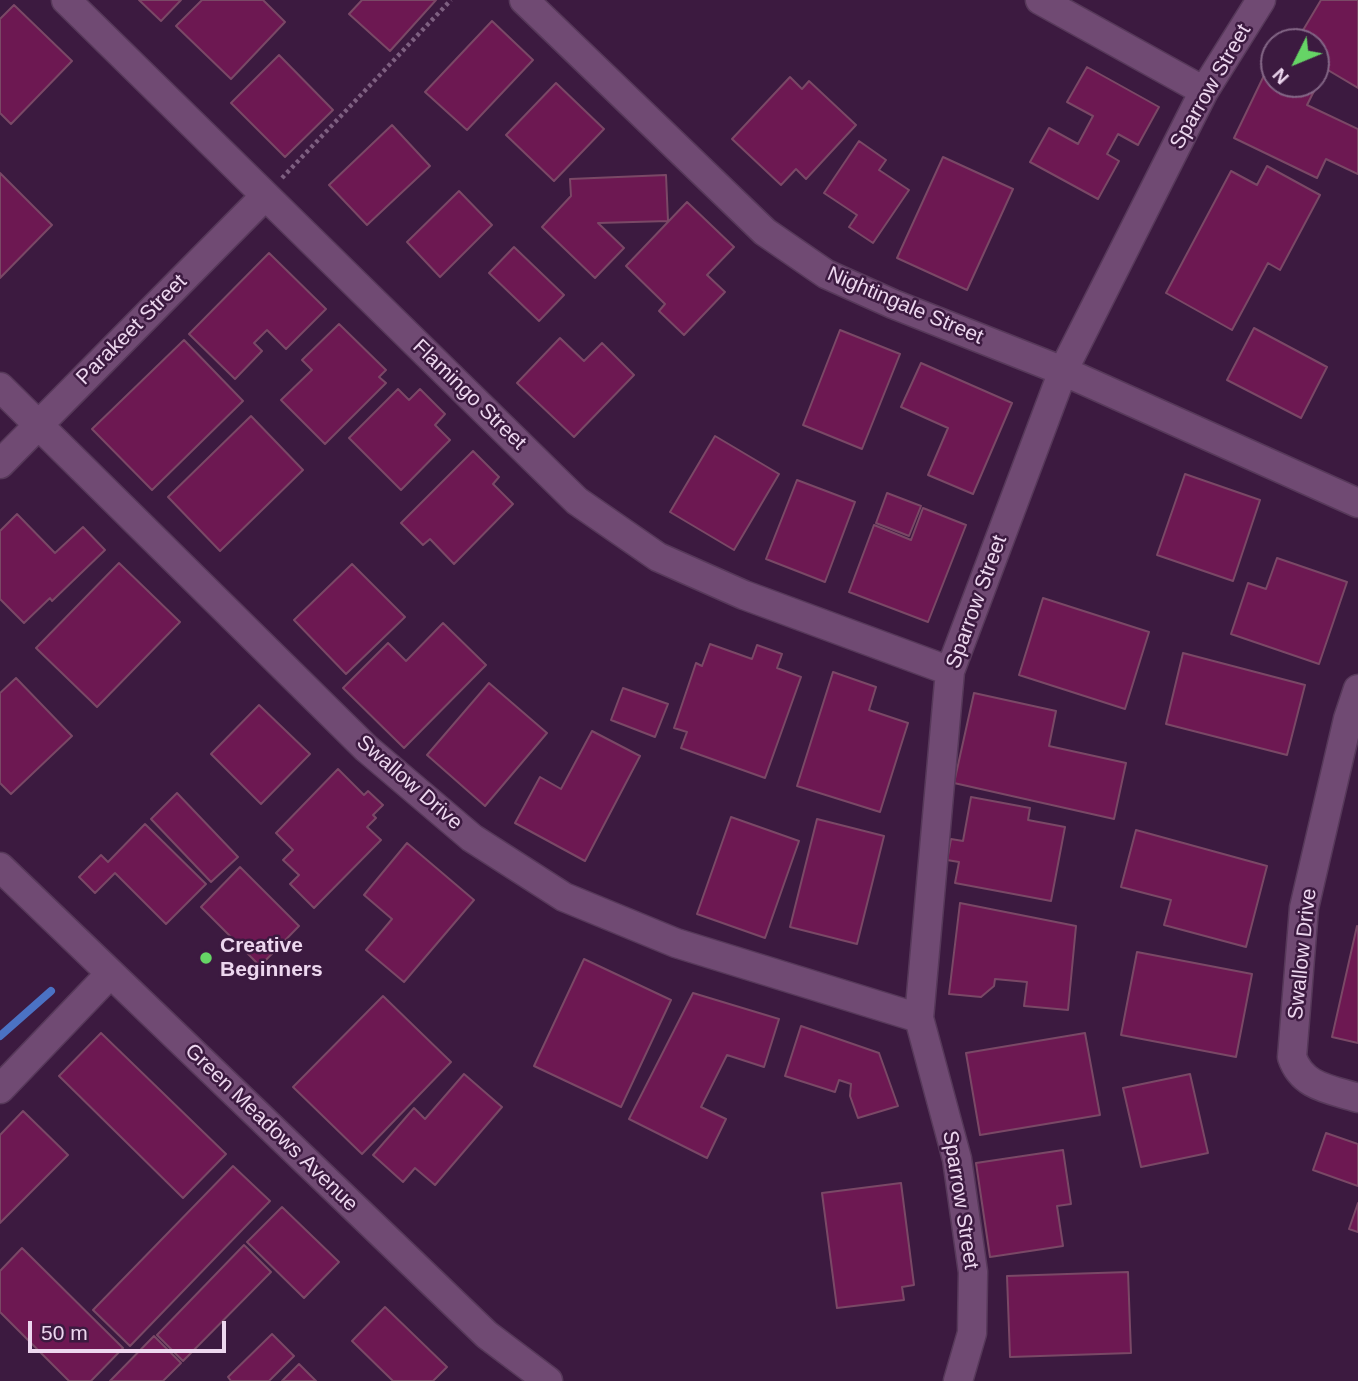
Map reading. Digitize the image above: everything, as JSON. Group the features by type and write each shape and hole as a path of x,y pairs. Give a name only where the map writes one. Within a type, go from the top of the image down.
{"street":[{"name":"Flamingo Street","path":"66,0 578,500 658,557 744,595 950,671"},
{"name":"Nightingale Street","path":"524,0 765,232 826,274 893,304 1063,371 1358,503"},
{"path":"1040,0 1204,91"},
{"name":"Sparrow Street","path":"958,1381 972,1333 972,1272 957,1159 919,1018 950,671 1063,371 1204,91 1261,0"},
{"name":"Parakeet Street","path":"0,464 265,196"},
{"name":"Swallow Drive","path":"0,387 366,748 472,838 564,897 676,943 919,1018"},
{"name":"Swallow Drive","path":"1358,689 1348,719 1304,908 1292,1057 1304,1079 1358,1098"},
{"name":"Green Meadows Avenue","path":"0,867 487,1335 548,1381"},
{"path":"0,1089 110,974"}],"path":[{"path":"265,196 451,0"}],"building":[{"path":"139,0 181,0 161,21"},
{"path":"202,0 263,0 285,22 231,79 176,26"},
{"path":"362,0 436,0 390,51 349,14"},
{"path":"1321,0 1358,0 1358,88 1330,71 1330,28 1304,28"},
{"path":"14,5 72,61 11,124 0,113 0,19"},
{"path":"492,21 533,60 467,130 425,92"},
{"path":"279,55 333,110 285,157 231,103"},
{"path":"1087,67 1159,107 1138,145 1118,134 1107,154 1119,161 1098,199 1030,162 1049,128 1078,144 1093,116 1067,102"},
{"path":"790,77 802,89 809,81 856,125 806,179 796,169 781,185 732,139"},
{"path":"556,83 604,129 554,181 506,135"},
{"path":"1260,84 1260,98 1310,98 1307,105 1358,129 1358,174 1326,159 1317,178 1234,138"},
{"path":"392,125 430,166 367,225 329,185"},
{"path":"859,141 886,160 879,170 909,190 873,243 849,227 857,215 824,193"},
{"path":"943,157 1013,189 967,290 897,258"},
{"path":"1267,166 1320,195 1280,270 1268,263 1232,330 1166,293 1231,171 1257,185"},
{"path":"0,173 52,225 0,278"},
{"path":"666,175 668,221 598,223 624,248 595,278 542,227 571,196 570,179"},
{"path":"459,191 492,225 440,277 407,242"},
{"path":"687,202 734,247 707,275 725,292 684,335 659,311 665,304 626,266"},
{"path":"514,247 564,295 539,321 489,273"},
{"path":"269,253 326,309 286,349 267,330 254,343 262,351 235,379 189,334"},
{"path":"339,324 386,370 379,377 386,383 325,444 281,400 312,370 302,360"},
{"path":"1254,328 1327,367 1301,418 1227,380"},
{"path":"840,330 900,354 862,449 803,425"},
{"path":"560,338 584,361 602,343 634,375 574,437 517,383"},
{"path":"184,340 243,401 152,490 92,429"},
{"path":"921,363 1012,403 973,494 928,475 948,428 901,407"},
{"path":"398,389 409,400 420,389 445,414 435,425 450,440 401,490 349,438"},
{"path":"251,416 303,470 220,551 168,497"},
{"path":"715,436 779,474 734,550 670,512"},
{"path":"473,451 499,477 493,484 513,504 454,564 430,539 423,545 401,523"},
{"path":"1185,474 1260,500 1233,581 1157,555"},
{"path":"797,480 855,502 825,582 766,559"},
{"path":"887,493 921,506 909,536 876,523"},
{"path":"923,508 966,525 928,622 849,592 874,525 911,540"},
{"path":"17,514 55,553 83,527 105,550 52,601 50,598 24,623 0,599 0,531"},
{"path":"1277,558 1347,582 1319,664 1231,634 1248,583 1266,589"},
{"path":"119,563 180,622 97,707 36,648"},
{"path":"352,564 405,617 346,674 294,620"},
{"path":"1043,598 1149,632 1125,709 1019,675"},
{"path":"443,623 486,665 404,748 343,688 388,643 406,661"},
{"path":"710,644 752,659 757,645 782,654 777,668 801,677 765,778 681,748 687,732 674,728 696,663 702,666"},
{"path":"1183,653 1305,685 1287,755 1166,724"},
{"path":"833,672 876,687 869,710 908,723 880,812 797,786"},
{"path":"16,678 72,736 11,794 0,783 0,693"},
{"path":"489,683 547,733 485,806 427,755"},
{"path":"623,688 668,704 655,737 611,720"},
{"path":"974,693 1056,711 1049,746 1126,763 1114,819 954,783"},
{"path":"259,705 310,754 261,804 211,754"},
{"path":"592,731 640,756 585,861 515,823 540,777 561,789"},
{"path":"338,769 364,795 368,791 383,805 373,815 376,818 367,827 381,840 314,908 290,884 299,875 283,860 293,850 276,833"},
{"path":"177,793 238,857 211,882 151,819"},
{"path":"971,797 1030,808 1028,820 1065,827 1051,901 955,883 959,862 947,860 951,839 963,841"},
{"path":"731,817 799,841 765,938 697,914"},
{"path":"817,819 884,836 857,944 790,927"},
{"path":"145,824 206,884 166,924 115,873 95,893 79,877 101,855 108,862"},
{"path":"1136,830 1267,866 1246,947 1164,925 1171,900 1121,887"},
{"path":"407,843 474,900 404,982 366,950 392,919 364,895"},
{"path":"240,867 299,926 260,966 201,907"},
{"path":"960,903 1076,926 1068,1010 1024,1006 1027,982 995,979 994,986 981,997 949,994"},
{"path":"1358,927 1358,1043 1332,1037"},
{"path":"1137,952 1252,974 1236,1057 1121,1035"},
{"path":"584,959 671,1000 621,1107 534,1066"},
{"path":"693,993 779,1019 764,1067 727,1055 701,1107 726,1119 707,1158 629,1119"},
{"path":"383,996 451,1062 362,1154 293,1087"},
{"path":"801,1026 879,1053 898,1106 858,1118 850,1096 851,1084 839,1080 835,1092 785,1076"},
{"path":"101,1033 226,1154 183,1198 59,1076"},
{"path":"1085,1033 1100,1115 980,1135 966,1053"},
{"path":"464,1074 502,1107 435,1185 415,1168 403,1182 373,1155 414,1108 425,1119"},
{"path":"1190,1074 1208,1153 1141,1167 1123,1088"},
{"path":"23,1111 68,1155 0,1223 0,1135"},
{"path":"1326,1133 1358,1144 1358,1186 1313,1170"},
{"path":"1063,1150 1071,1204 1057,1206 1063,1246 990,1257 976,1163"},
{"path":"233,1166 270,1201 130,1346 93,1310"},
{"path":"901,1183 914,1285 902,1287 904,1300 837,1308 822,1193"},
{"path":"1358,1203 1358,1232 1349,1229"},
{"path":"282,1207 339,1262 304,1298 247,1242"},
{"path":"244,1245 271,1272 183,1361 157,1335"},
{"path":"22,1248 123,1348 91,1381 69,1381 0,1312 0,1271"},
{"path":"1128,1272 1131,1353 1010,1357 1007,1276"},
{"path":"385,1307 447,1367 433,1381 393,1381 352,1341"},
{"path":"272,1334 294,1356 269,1381 231,1381 228,1377"},
{"path":"154,1336 181,1363 163,1381 110,1381"},
{"path":"299,1364 316,1381 282,1381"}],"waterway":[{"path":"0,1036 51,991"}],"place":[{"name":"Creative Beginners","path":"206,958"}]}
